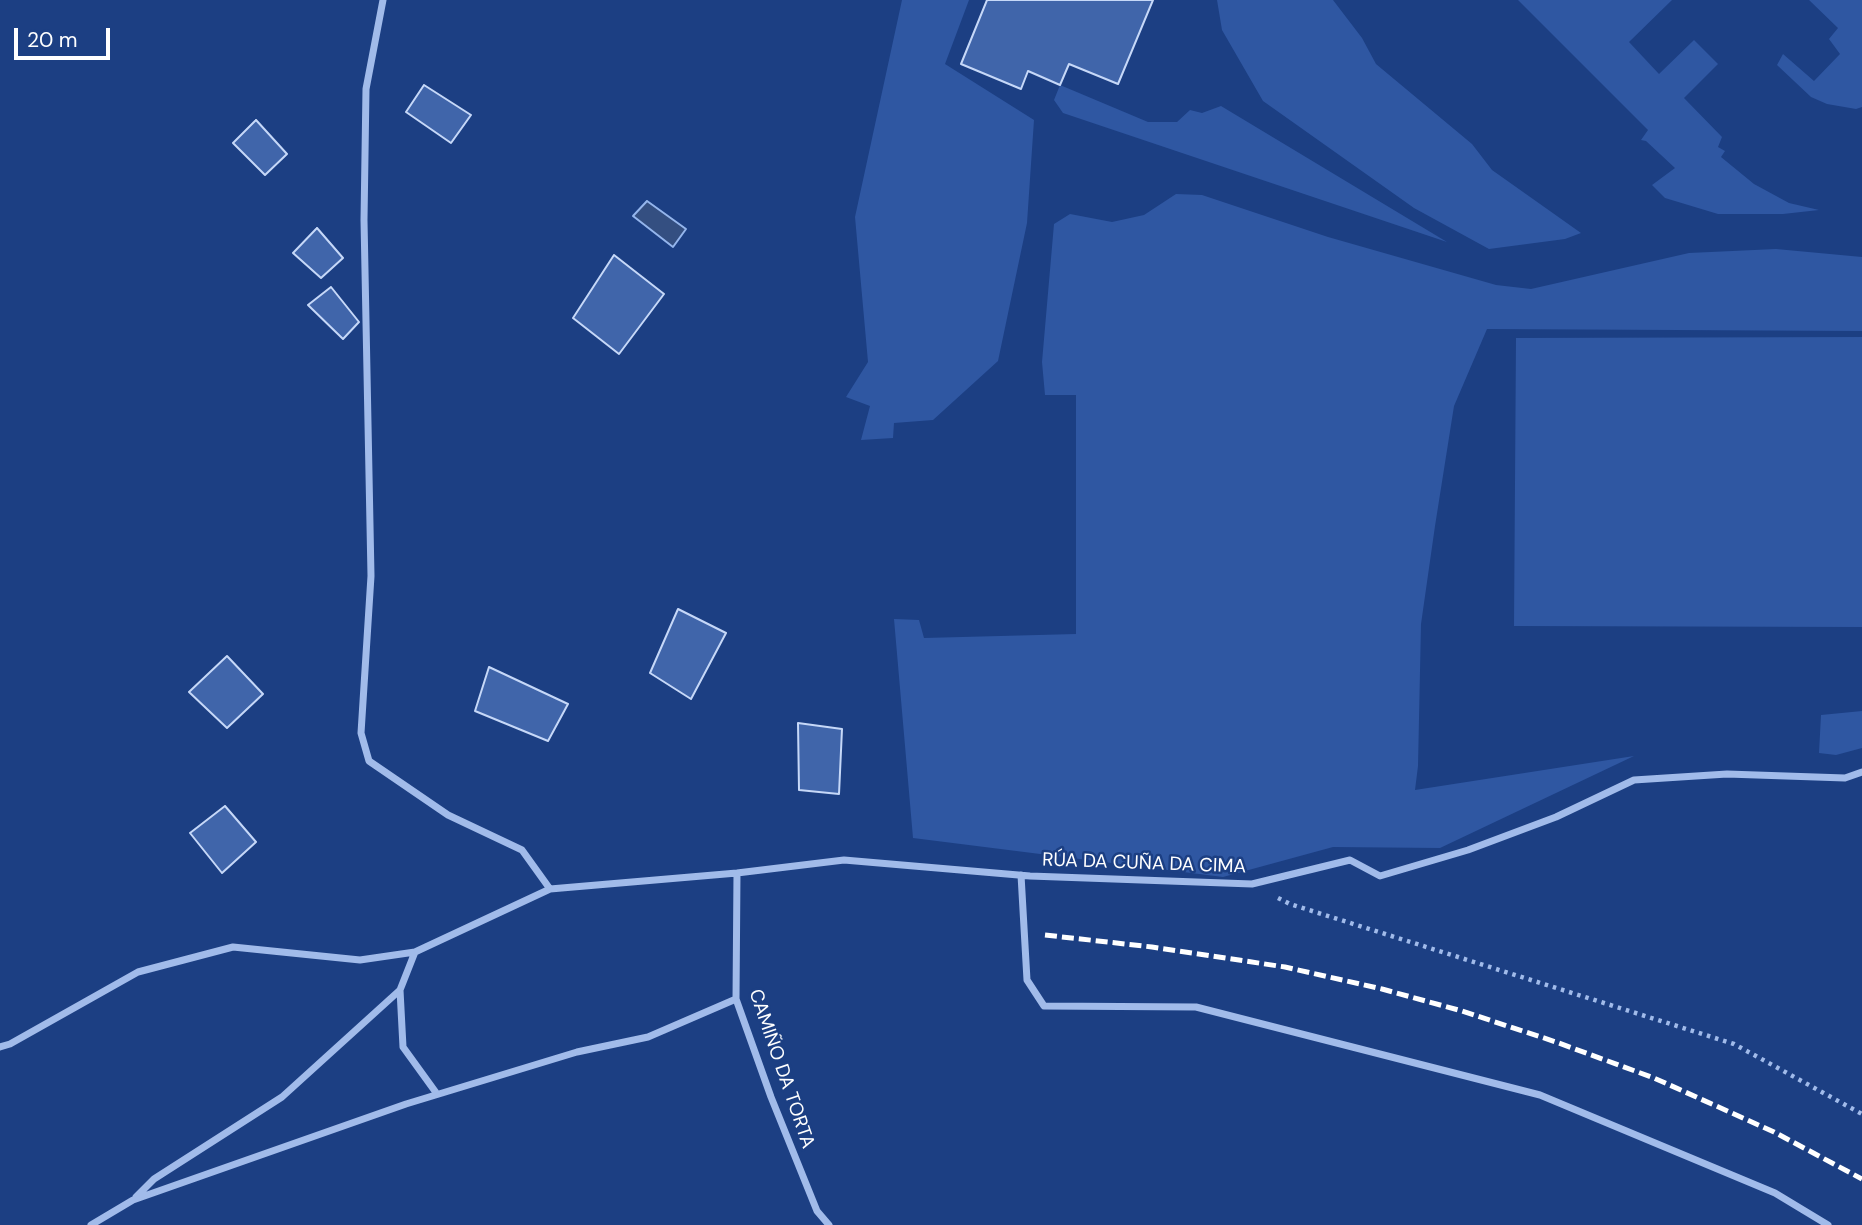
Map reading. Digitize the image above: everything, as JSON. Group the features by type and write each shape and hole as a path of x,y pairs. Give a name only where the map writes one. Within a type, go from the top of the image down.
{"street":[{"path":"0,1047 10,1044 138,972 233,947 360,960 415,952 550,889 522,850 448,816 369,761 361,733 371,576 364,220 366,89 383,0"},
{"name":"RÚA DA CUÑA DA CIMA","path":"550,889 737,873 844,860 1021,875 1252,884 1350,860 1380,876 1468,850 1556,817 1634,780 1727,774 1845,778 1862,772"},
{"name":"CAMIÑO DA TORTA","path":"737,873 736,999 771,1097 817,1211 829,1225"},
{"path":"1021,875 1027,980 1044,1006 1196,1007 1540,1095 1775,1193 1828,1225"},
{"path":"415,952 400,990 403,1047 437,1094"},
{"path":"133,1200 154,1179 282,1097 400,990"},
{"path":"91,1225 133,1200 437,1094 576,1052 648,1037 736,999"}],"path":[{"path":"1252,884 1290,904 1734,1044 1862,1114"}],"shaded area":[{"path":"902,0 969,0 945,64 1034,120 1027,223 998,361 933,420 894,423 893,438 861,440 870,406 846,397 868,362 855,217"},
{"path":"1217,0 1333,0 1362,38 1376,64 1472,144 1492,170 1581,233 1565,239 1489,249 1414,208 1263,101 1222,30"},
{"path":"1518,0 1672,0 1629,42 1659,74 1694,40 1718,64 1684,98 1722,137 1718,147 1725,151 1721,157 1754,184 1789,203 1819,210 1783,214 1718,214 1665,198 1652,185 1675,168 1646,141 1641,140 1648,130"},
{"path":"1809,0 1862,0 1862,107 1856,109 1827,104 1811,97 1777,65 1783,54 1814,81 1840,54 1829,39 1838,28"},
{"path":"1060,85 1148,122 1177,122 1190,110 1202,113 1221,106 1447,242 1063,113 1054,100"},
{"path":"1176,194 1202,195 1328,237 1496,285 1531,289 1689,253 1776,249 1862,257 1862,331 1487,329 1454,406 1435,526 1421,624 1418,766 1415,790 1634,756 1440,848 1333,847 1223,877 913,838 894,619 919,620 924,638 1076,634 1076,395 1045,395 1042,362 1054,224 1070,214 1112,222 1144,215"},
{"path":"647,201 686,229 673,247 633,216"},
{"path":"1862,337 1862,627 1514,626 1516,338"},
{"path":"1862,711 1862,748 1836,755 1819,753 1821,715"}],"building":[{"path":"987,0 1153,0 1118,84 1069,64 1060,85 1028,71 1021,89 961,64"},
{"path":"424,85 471,115 451,143 406,112"},
{"path":"256,120 287,154 265,175 233,143"},
{"path":"317,228 343,258 321,278 293,253"},
{"path":"614,255 664,294 619,354 573,318"},
{"path":"331,287 359,322 343,339 308,305"},
{"path":"678,609 726,633 691,699 650,673"},
{"path":"227,656 263,694 227,728 189,692"},
{"path":"489,667 568,704 548,741 475,711"},
{"path":"798,723 842,729 839,794 799,790"},
{"path":"225,806 256,842 222,873 190,833"}],"railway":[{"path":"1045,935 1152,947 1285,967 1462,1011 1654,1078 1774,1132 1862,1179"}]}
